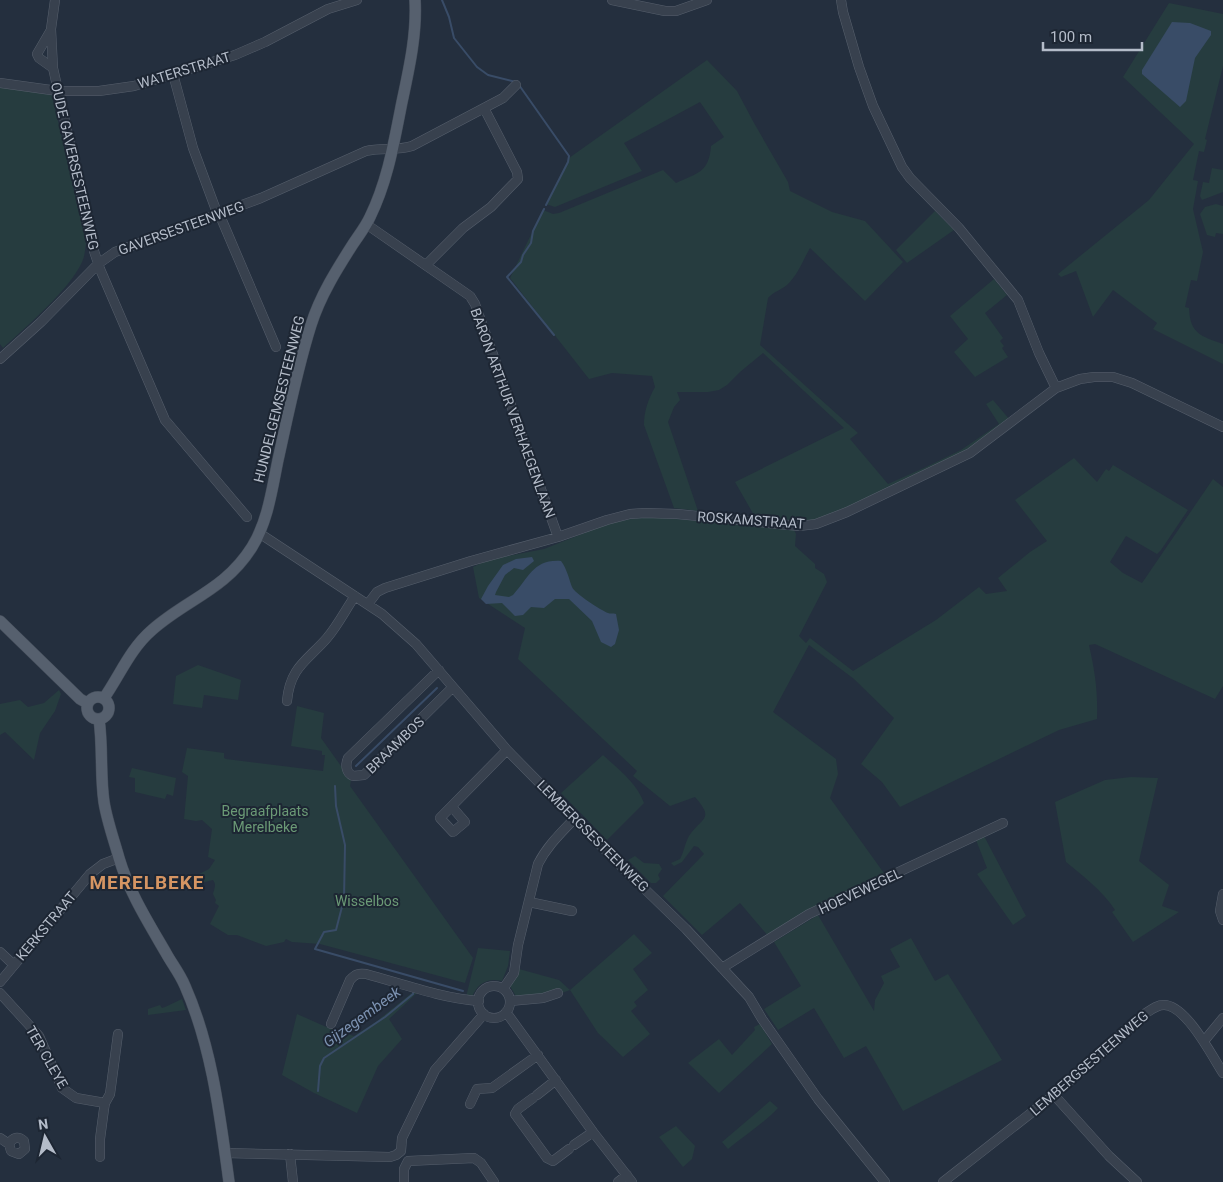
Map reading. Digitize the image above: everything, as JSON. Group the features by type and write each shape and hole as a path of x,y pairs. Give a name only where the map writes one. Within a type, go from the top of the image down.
{"main road":[{"name":"HUNDELGEMSESTEENWEG","path":"104,698 138,643 159,624 222,582 252,547 259,533 268,508 297,375 312,321 327,287 366,224 382,187 394,148 408,71 416,0"},
{"path":"0,621 80,699 88,703"},
{"path":"100,696 104,698 108,701 109,709 106,716 99,719 92,717 87,710 88,703 94,697 100,696"},
{"path":"99,719 102,740 104,802 119,858 130,889 185,985 195,1012 208,1056 218,1106 229,1182"}],"street":[{"name":"OUDE GAVERSESTEENWEG","path":"55,0 51,29 53,68 98,264 165,420 247,517"},
{"name":"WATERSTRAAT","path":"0,83 58,91 117,89 134,86 235,55 280,35 328,9 356,0"},
{"path":"612,0 665,11 676,11 707,0"},
{"path":"842,0 843,12 861,74 873,106 902,167 910,178 959,228 1014,296 1022,308 1033,339 1056,388"},
{"name":"OUDE GAVERSESTEENWEG","path":"51,29 37,54 39,58 53,68"},
{"path":"173,74 193,148 219,215 276,347"},
{"name":"GAVERSESTEENWEG","path":"0,360 41,322 98,264 115,252 219,215 366,151 412,146 503,98 516,85"},
{"path":"426,265 456,234 492,207 518,180 517,172 484,108"},
{"name":"BARON ARTHUR VERHAEGENLAAN","path":"366,224 470,296 475,304 558,537"},
{"name":"ROSKAMSTRAAT","path":"368,604 377,592 385,588 471,561 558,537 607,520 646,513 677,514 799,526 816,524 847,512 970,453 1056,388 1087,377 1113,378 1132,383 1223,427"},
{"name":"LEMBERGSESTEENWEG","path":"259,533 368,604 398,627 439,670 507,750 620,865 681,923 749,997 818,1100 885,1182"},
{"path":"287,701 288,689 295,672 328,636 355,596"},
{"name":"BRAAMBOS","path":"439,670 348,758 346,768 349,773 354,776 364,775 453,687"},
{"path":"452,807 507,750"},
{"path":"503,989 514,973 518,945 538,864 543,853 575,818"},
{"name":"HOEVEWEGEL","path":"722,968 809,914 1004,823"},
{"name":"KERKSTRAAT","path":"0,982 90,874 102,864 119,858"},
{"path":"1223,894 1220,911 1223,920"},
{"path":"529,902 572,911"},
{"path":"0,952 14,965"},
{"path":"331,1024 350,980 354,975 360,973 465,1000 479,1001"},
{"path":"494,986 503,989 510,1001 506,1012 495,1018 484,1014 479,1006 480,994 494,986"},
{"name":"TER CLEYE","path":"0,993 39,1036 62,1088 76,1098 105,1103"},
{"path":"510,1001 542,998 558,993"},
{"name":"LEMBERGSESTEENWEG","path":"943,1182 1054,1095 1147,1012 1156,1007 1163,1005 1176,1009 1204,1041 1223,1073"},
{"path":"506,1012 629,1179 618,1182"},
{"path":"408,1161 401,1151 402,1138 435,1070 484,1014"},
{"path":"1204,1041 1223,1018"},
{"path":"100,1158 100,1139 105,1103 110,1094 118,1034"},
{"path":"470,1104 477,1090 492,1088 538,1055"},
{"path":"556,1080 518,1109 515,1114 547,1158 553,1161 593,1132"},
{"path":"1054,1095 1109,1156 1137,1182"},
{"path":"0,1138 9,1144"},
{"path":"225,1153 390,1157 401,1151"},
{"path":"290,1154 293,1182"},
{"path":"408,1161 474,1158 481,1163 494,1182"},
{"path":"404,1182 404,1169 408,1161"}],"green space":[{"path":"1169,3 1223,14 1223,66 1205,139 1207,140 1204,152 1199,151 1193,180 1198,181 1193,209 1203,252 1197,281 1191,280 1185,307 1189,308 1194,329 1198,333 1223,344 1223,364 1153,329 1157,323 1113,290 1093,317 1076,271 1061,277 1058,274 1149,200 1194,144 1123,77"},
{"path":"707,60 737,91 788,182 790,191 832,212 865,221 903,262 865,301 810,248 791,281 768,298 760,345 858,433 850,439 888,484 961,450 999,424 986,404 993,400 1010,420 977,445 933,470 826,517 808,522 755,517 735,482 844,428 763,353 719,390 677,392 680,400 674,407 668,422 698,511 674,508 644,425 647,406 655,387 652,376 612,373 589,379 510,278 543,210 553,214 559,213 663,170 676,183 696,174 705,167 710,155 711,146 724,137 700,102 624,143 642,171 555,207 546,204 569,158"},
{"path":"0,87 52,95 86,243 82,262 68,284 47,307 3,348 0,344"},
{"path":"1212,168 1223,170 1223,192 1202,200 1200,196 1203,182 1209,183"},
{"path":"1216,204 1223,206 1223,234 1216,233 1215,237 1207,235 1200,214 1205,207"},
{"path":"935,211 954,230 907,263 896,250"},
{"path":"994,279 1007,295 985,313 1003,338 1000,341 1008,357 975,377 954,352 968,339 950,316"},
{"path":"1074,458 1097,482 1106,469 1109,471 1113,465 1188,510 1157,554 1126,536 1110,562 1123,573 1142,583 1213,479 1223,487 1223,686 1215,699 1095,644 1089,645 1096,682 1097,719 1059,730 900,807 882,782 861,764 894,718 854,679 809,645 773,712 836,759 838,774 830,798 886,876 769,937 740,903 702,935 663,896 704,854 698,847 694,846 682,862 674,866 671,863 680,859 689,836 704,818 705,814 701,804 695,797 670,806 633,776 637,771 518,659 525,628 479,598 473,567 488,560 544,549 607,524 630,519 655,517 794,530 796,534 795,546 815,564 815,568 824,574 827,582 799,636 806,643 810,638 853,671 936,620 979,587 986,594 1007,591 998,578 1047,541 1015,500"},
{"path":"198,665 241,680 238,700 204,695 202,708 173,704 176,676"},
{"path":"59,690 61,694 55,711 40,733 34,760 5,732 0,735 0,704 20,700 28,707 44,703"},
{"path":"297,706 324,713 321,738 351,780 350,786 473,958 465,983 320,944 292,942 286,939 284,942 266,946 237,935 228,935 210,924 219,906 215,903 216,900 213,894 215,884 213,880 201,883 199,874 209,869 215,860 208,857 212,829 202,820 184,819 188,776 182,772 187,748 224,753 224,758 226,759 323,771 325,755 322,755 322,751 291,746"},
{"path":"603,755 632,783 644,803 607,840 561,793"},
{"path":"132,768 176,778 173,796 167,794 165,799 135,792 135,778 129,777"},
{"path":"1131,777 1158,778 1139,861 1169,885 1162,906 1179,912 1133,942 1112,912 1115,910 1104,896 1066,862 1055,802 1105,780"},
{"path":"984,836 1026,916 1013,925 977,874 987,868 976,840"},
{"path":"635,856 644,863 659,864 662,869 658,875 660,879 656,883 651,883 628,860"},
{"path":"818,915 874,1011 875,1000 884,983 881,976 900,967 890,949 911,938 935,981 948,974 1002,1060 903,1111 866,1046 844,1058 814,1008 778,1030 764,1009 801,986 774,942"},
{"path":"634,934 652,953 633,969 648,990 634,1002 637,1006 631,1011 650,1034 623,1057 598,1033 570,990"},
{"path":"478,948 510,951 508,966 502,981 487,981 477,988 472,997 466,997"},
{"path":"519,969 559,980 570,990 562,993 517,998 510,986"},
{"path":"413,992 417,993 389,1019 402,1039 378,1066 357,1113 314,1093 282,1075 297,1014 331,1029 354,1036 377,1021"},
{"path":"182,999 186,1010 148,1015 148,1009 160,1005 162,1008"},
{"path":"760,1024 772,1044 719,1093 688,1063 719,1039 732,1055 755,1030 754,1027"},
{"path":"770,1101 778,1108 728,1149 722,1142"},
{"path":"676,1126 695,1146 692,1159 683,1167 659,1137"}],"water":[{"path":"1172,22 1190,23 1211,31 1211,35 1195,58 1186,101 1180,107 1142,74 1142,70"},
{"path":"532,557 534,561 523,570 514,568 505,575 495,595 509,597 513,595 538,566 552,561 561,561 574,590 600,609 616,614 619,630 615,644 611,647 601,642 592,621 569,599 555,599 544,608 531,607 523,615 515,616 502,603 486,604 481,599 503,565 516,559"}],"waterway":[{"path":"442,0 449,17 454,38 477,67 488,75 516,82"},
{"path":"519,85 569,156 568,162 546,205"},
{"path":"544,209 533,231 531,243 521,262 507,277 554,335"},
{"path":"356,766 437,688"},
{"path":"335,786 336,806 345,845 344,899 336,930 324,932 315,949 463,991"},
{"name":"Gijzegembeek","path":"318,1091 320,1066 324,1058 385,1017 413,994 414,990"}],"district":[{"name":"MERELBEKE","path":"147,882"}],"park label":[{"name":"Begraafplaats Merelbeke","path":"265,820"},
{"name":"Wisselbos","path":"367,901"}]}
